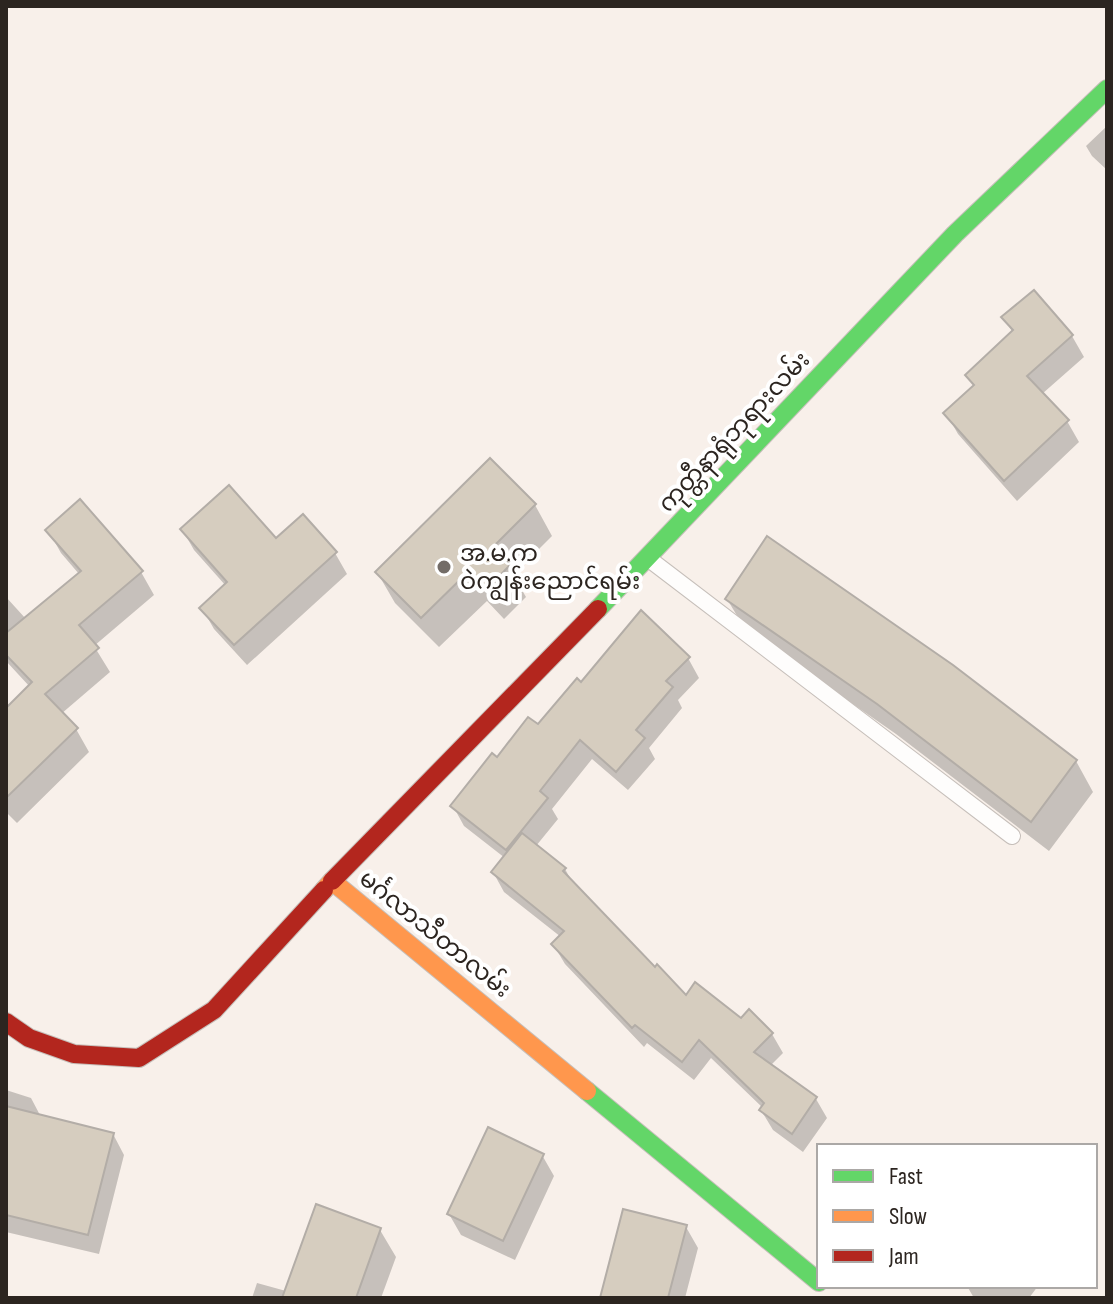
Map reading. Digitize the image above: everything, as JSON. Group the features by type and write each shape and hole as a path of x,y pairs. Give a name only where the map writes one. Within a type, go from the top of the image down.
{"street":[{"name":"ကုတ္တီနာရုံဘုရားလမ်း","path":"332,881 648,558 955,234 1107,89"},
{"name":"မင်္ဂလာသီတာလမ်း","path":"6,1022 29,1038 74,1054 139,1058 214,1010 332,881 817,1280"}],"lane":[{"path":"648,558 1012,836"}],"building":[{"path":"1034,290 1073,335 1027,376 1069,420 1004,481 943,413 974,385 965,375 1013,330 1001,317"},
{"path":"490,458 536,504 492,548 510,565 486,590 468,572 421,618 375,572"},
{"path":"229,485 276,538 303,514 337,552 234,645 199,608 227,582 180,529"},
{"path":"80,499 143,571 79,625 99,648 45,694 78,728 6,798 6,708 32,682 6,655 6,633 81,571 45,530"},
{"path":"767,536 953,665 1077,760 1031,822 877,704 725,599"},
{"path":"641,610 690,657 666,681 673,687 636,730 645,738 616,772 580,740 540,791 548,798 506,850 450,806 492,753 497,757 528,717 538,724 577,678 581,682"},
{"path":"522,833 566,868 563,871 686,995 695,982 741,1018 749,1009 773,1033 754,1052 817,1097 792,1134 759,1110 764,1103 699,1040 682,1062 635,1025 632,1028 551,944 564,931 491,872"},
{"path":"6,1106 114,1133 88,1235 6,1215"},
{"path":"488,1127 544,1154 503,1241 447,1214"},
{"path":"316,1204 381,1228 356,1298 282,1298"},
{"path":"623,1209 687,1225 668,1298 600,1298"}],"traffic: fast":[{"path":"598,609 955,234 1107,89"},
{"path":"587,1091 817,1280"}],"traffic: slow":[{"path":"324,890 332,881 587,1091"}],"traffic: jam":[{"path":"332,881 598,609"},
{"path":"6,1022 29,1038 74,1054 139,1058 214,1010 324,890"}],"place":[{"name":"အ.မ.က ဝဲကျွန်းညောင်ရမ်း","path":"444,567"}]}
